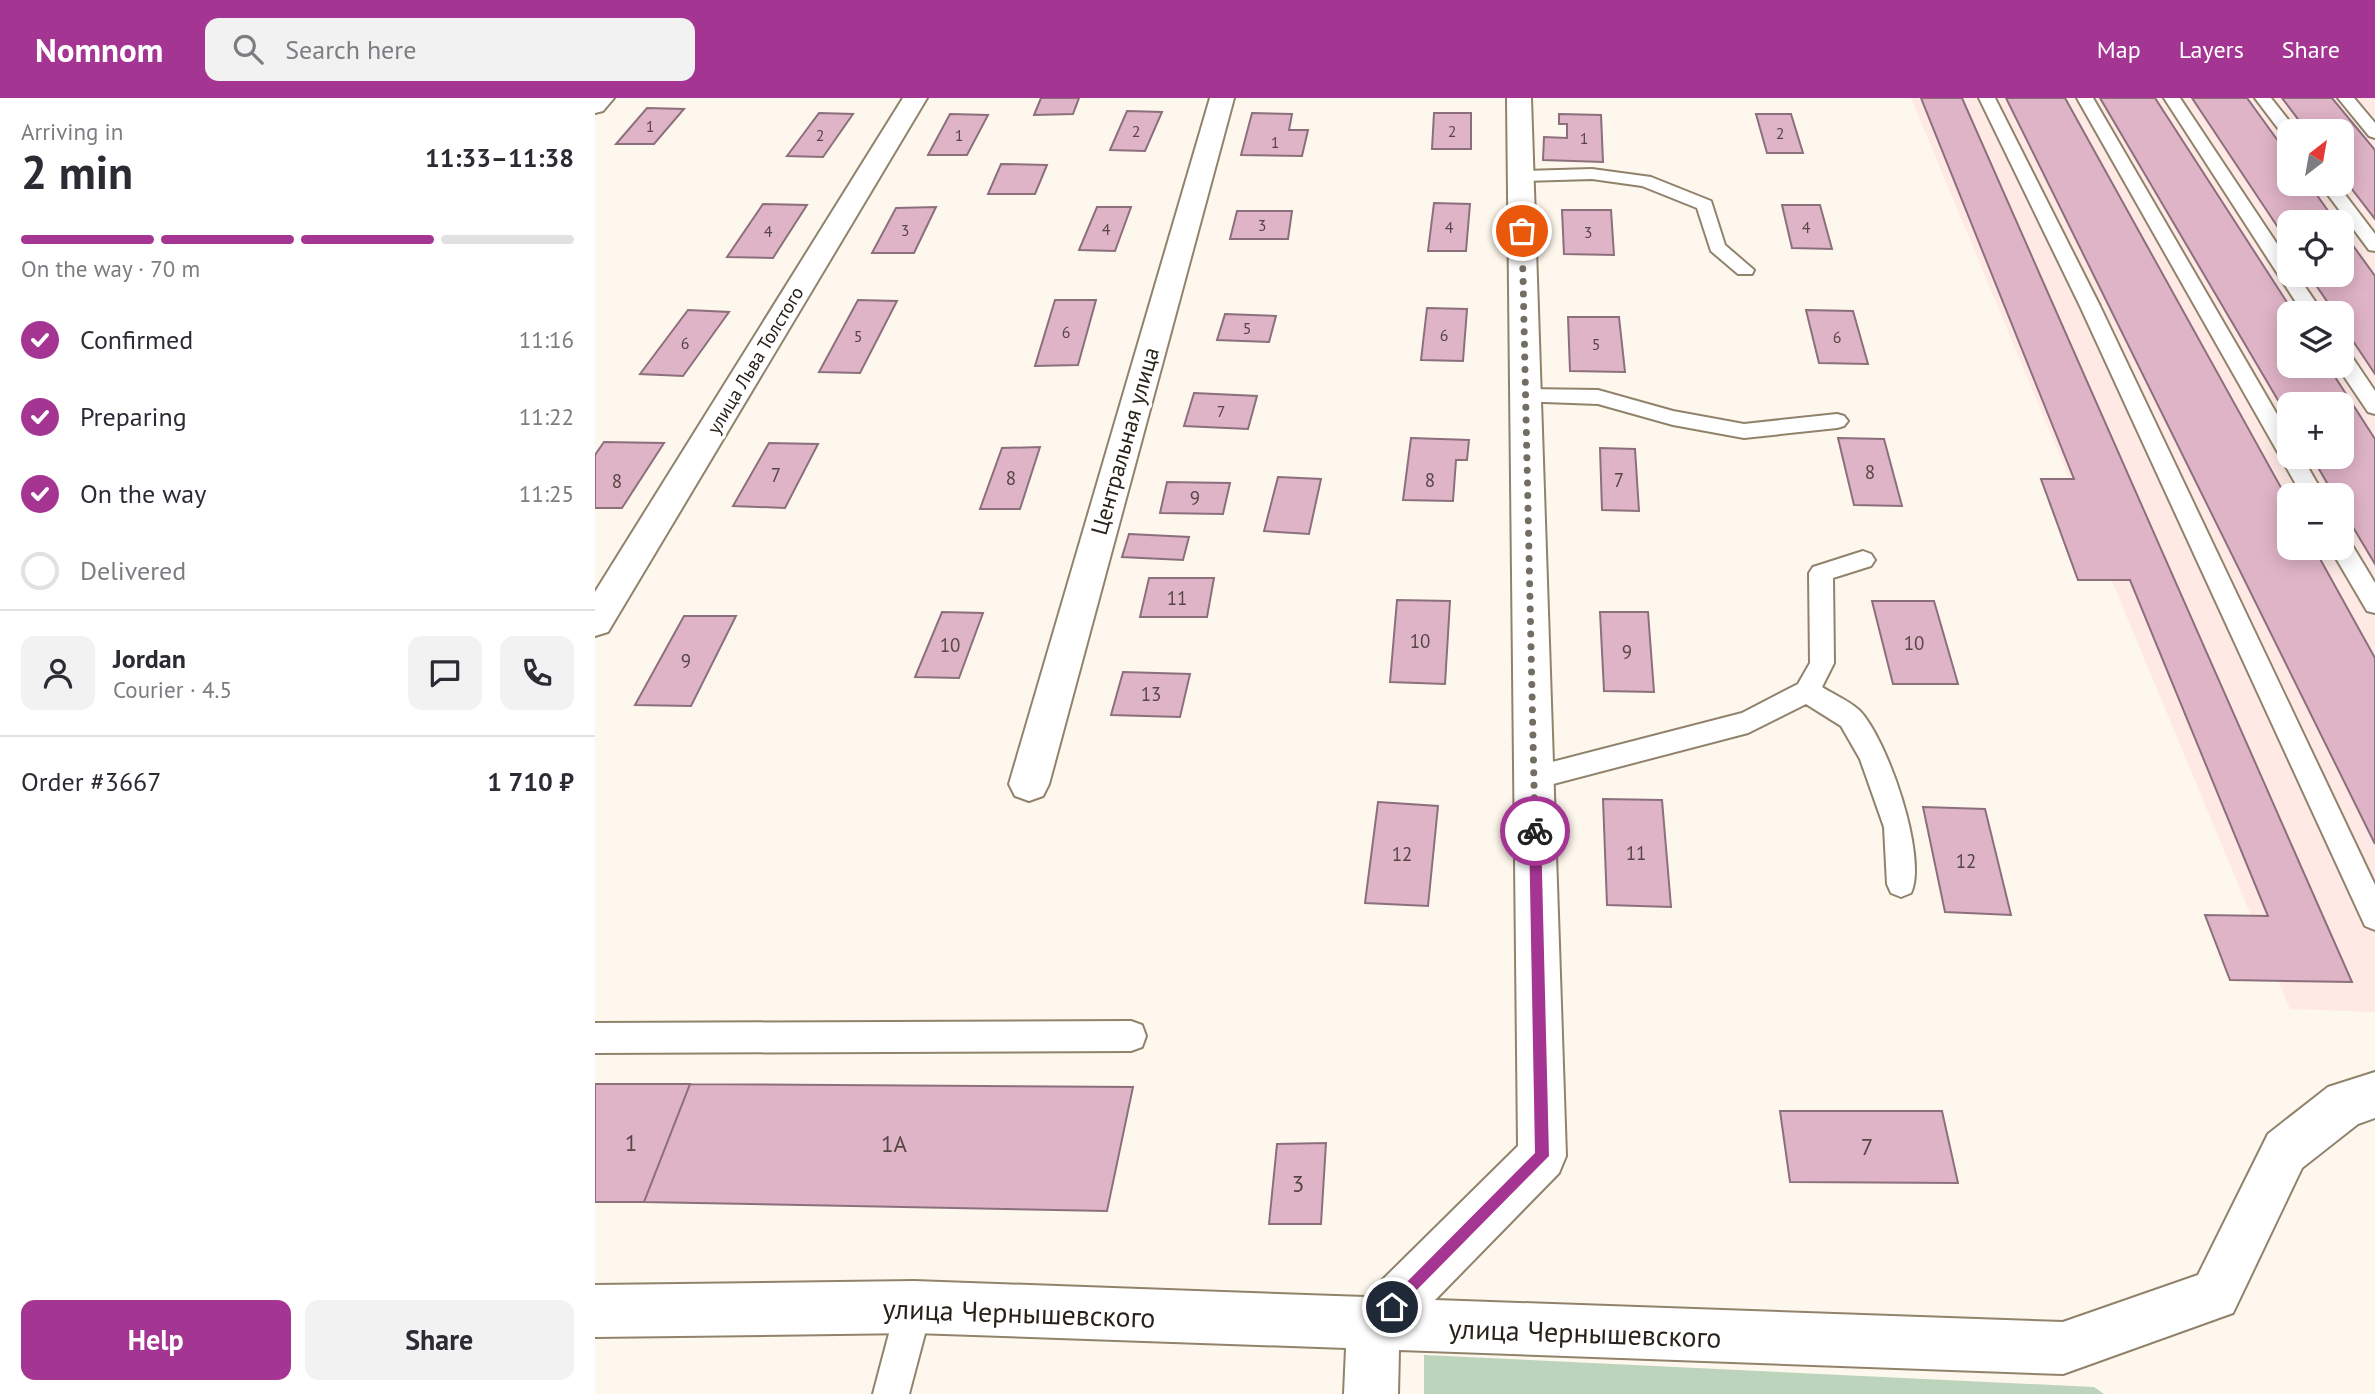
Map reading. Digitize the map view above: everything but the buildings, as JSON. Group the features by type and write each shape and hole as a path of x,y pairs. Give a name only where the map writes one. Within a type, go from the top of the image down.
{"street":[{"path":"595,106 602,98"},
{"name":"улица Льва Толстого","path":"595,622 915,98"},
{"name":"Центральная улица","path":"1029,784 1222,98"},
{"path":"1371,1394 1373,1326 1542,1156 1519,98"},
{"name":"улица Чернышевского","path":"595,1311 914,1307 1373,1326 2063,1348 2215,1295 2285,1151 2345,1104 2375,1095"}],"lane":[{"path":"595,99 602,98"},
{"path":"1987,98 2090,306 2375,916"},
{"path":"2085,98 2277,432"},
{"path":"2172,98 2305,301"},
{"path":"2263,98 2279,119"},
{"path":"2346,98 2375,134"},
{"path":"1520,176 1592,174 1645,181 1705,205 1717,247 1745,270"},
{"path":"2337,196 2375,246"},
{"path":"2354,376 2375,407"},
{"path":"1525,396 1598,397 1673,418 1744,430 1837,421"},
{"path":"1534,777 1748,722 1807,691 1822,663 1821,573 1863,560"},
{"path":"2349,560 2375,604"},
{"path":"1807,691 1850,718 1872,756 1898,827 1901,884"},
{"path":"595,1038 1131,1036"},
{"path":"891,1394 914,1307"}],"shaded area":[{"path":"1911,98 2375,98 2375,1012 2290,1009"}],"green space":[{"path":"1424,1355 2094,1387 2104,1394 1424,1394"}],"way so far":[{"path":"1522,231 1535,831"}],"route":[{"path":"1392,1307 1542,1156 1535,831"}]}
